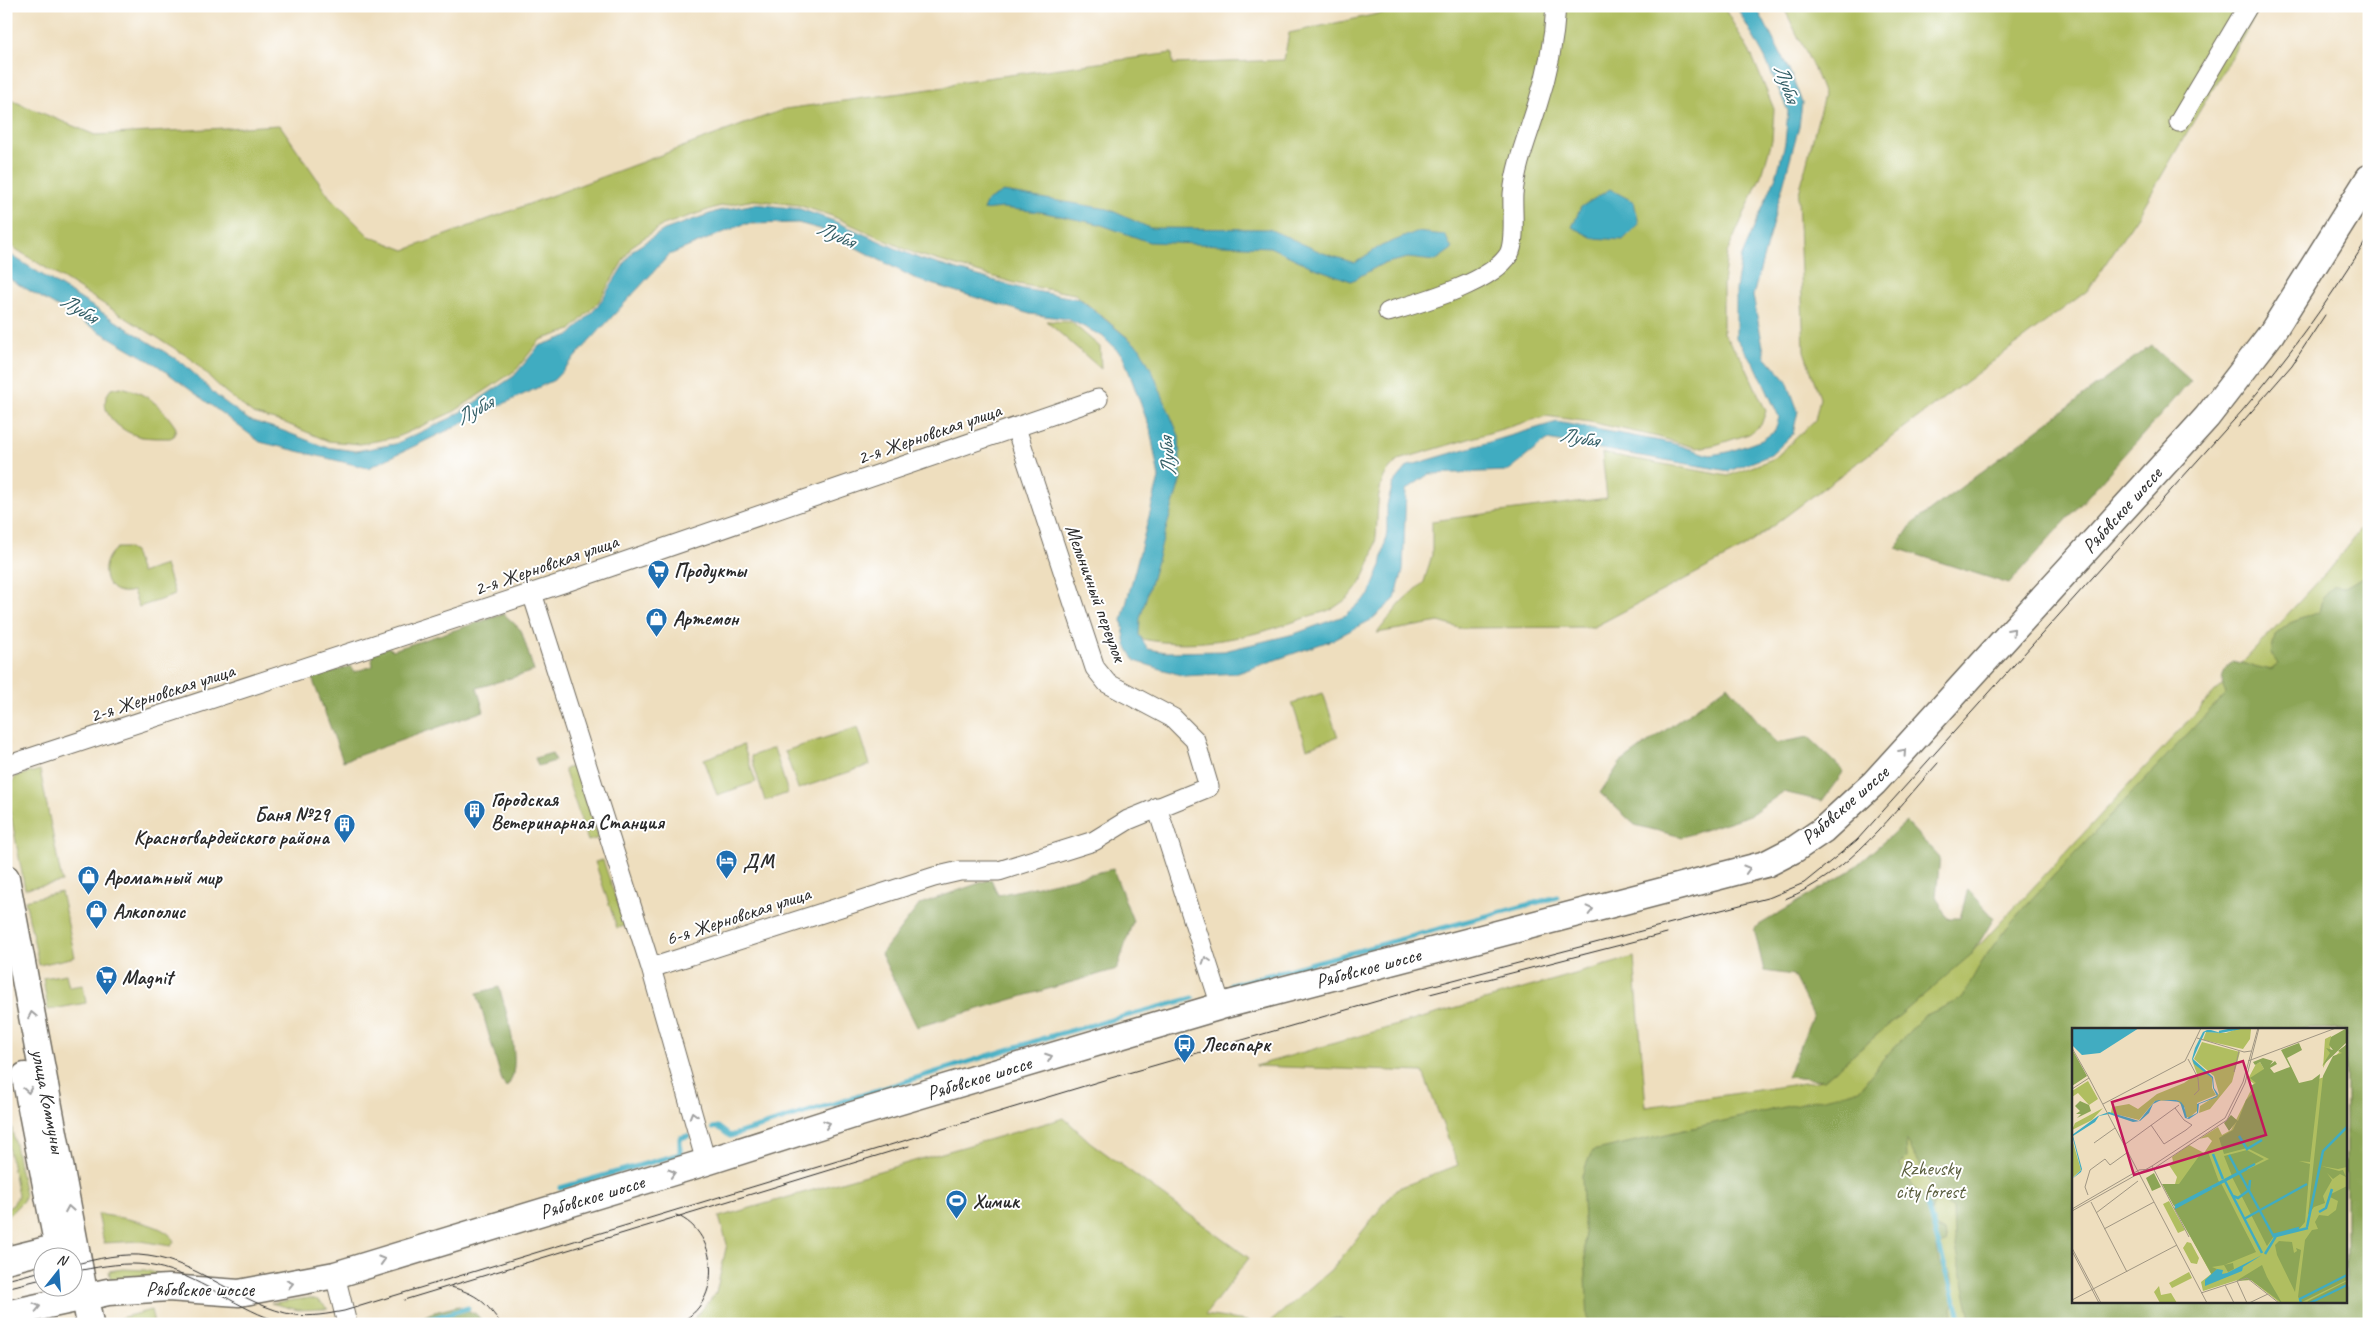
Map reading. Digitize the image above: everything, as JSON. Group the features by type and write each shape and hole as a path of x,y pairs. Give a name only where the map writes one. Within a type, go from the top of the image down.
{"main road":[{"name":"Рябовское шоссе","path":"6,1314 140,1288 238,1293 336,1275 853,1115 1221,1006 1766,864 1795,849 1823,830 1874,783 2206,417 2271,334 2369,178"},
{"name":"улица Коммуны","path":"6,878 9,916 64,1248"},
{"name":"улица Коммуны","path":"6,973 64,1248"},
{"path":"6,1260 32,1257"},
{"name":"улица Коммуны","path":"73,1302 90,1324"}],"street":[{"path":"1388,312 1471,284 1509,254 1512,242 1512,216 1518,165 1554,42 1556,6"},
{"path":"2179,122 2248,6"},
{"name":"2-я Жерновская улица","path":"6,766 532,593 1098,399"},
{"name":"Мельничный переулок","path":"1016,428 1095,668 1107,683 1173,718 1195,740 1210,787"},
{"name":"6-я Жерновская улица","path":"532,593 650,968 934,877 960,871 999,870 1084,844 1157,807 1210,787"},
{"path":"1157,807 1221,1006"},
{"path":"650,968 706,1162"},
{"path":"336,1275 346,1324"}],"green space":[{"path":"1415,6 1723,6 1752,56 1774,109 1772,140 1763,171 1727,253 1723,284 1723,333 1743,361 1766,411 1761,425 1749,434 1715,445 1697,448 1590,422 1546,416 1398,460 1385,475 1381,486 1374,550 1365,574 1355,591 1344,601 1325,612 1269,630 1227,639 1206,642 1163,642 1142,639 1133,626 1174,471 1147,367 1134,343 1075,294 1018,284 916,254 832,216 798,205 754,200 717,207 663,225 632,246 599,301 571,330 540,340 516,370 455,411 397,437 360,444 328,441 285,423 253,414 223,390 190,358 6,243 6,98 95,135 280,125 329,196 369,236 405,250 785,109 945,87 957,82 1172,53 1173,64 1284,60 1289,33"},
{"path":"1783,6 2261,6 2141,211 2087,291 1742,549 1594,627 1459,628 1439,622 1377,633 1401,603 1424,582 1432,555 1432,521 1607,498 1602,453 1728,476 1775,458 1815,420 1820,398 1804,351 1798,197 1824,95 1814,69"},
{"path":"1046,321 1071,322 1100,347 1101,369"},
{"path":"2151,345 2191,381 2009,584 1896,548 1912,524"},
{"path":"121,387 139,393 159,407 176,428 174,436 170,438 142,437 134,435 118,426 107,412 105,405 106,397 111,389"},
{"name":"Rzhevsky city forest","path":"2369,519 2369,1324 1268,1324 1334,1267 1396,1189 1458,1165 1423,1072 1255,1066 1634,957 1646,1107 1824,1080 1973,952 2326,573"},
{"path":"117,548 127,548 134,552 141,573 165,565 175,595 139,607 133,591 123,592 115,590 109,585 105,571 106,562"},
{"name":"Rzhevsky city forest","path":"2369,575 2369,1324 1972,1324 1954,1237 1953,1208 1942,1203 1906,1140 1907,1158 1900,1165 1916,1190 1934,1201 1931,1213 1934,1227 1945,1232 1947,1242 1937,1247 1939,1263 1951,1272 1955,1300 1952,1310 1955,1324 1588,1324 1582,1175 1592,1151 1859,1090 1883,1059 1924,1016 1963,998 1973,976 1986,956 2015,918 2226,693 2222,680 2226,669 2233,661 2271,670 2278,664 2271,654 2275,635 2290,623 2319,612 2322,599 2334,586 2345,587"},
{"path":"504,614 521,630 534,671 477,688 484,711 343,761 312,678 351,666 354,672 373,666 372,660 375,651 388,647 393,650"},
{"path":"1728,685 1776,743 1809,737 1844,771 1822,801 1783,792 1750,815 1682,837 1635,825 1600,793 1620,763"},
{"path":"1323,693 1338,737 1307,748 1292,703"},
{"path":"858,727 870,765 798,789 785,751"},
{"path":"743,745 756,782 717,795 704,759"},
{"path":"774,748 788,793 765,801 751,756"},
{"path":"552,753 555,761 538,766 535,758"},
{"path":"575,766 599,838 588,841 564,769"},
{"path":"40,770 62,882 25,889 6,789 17,776"},
{"path":"1906,822 1940,858 1936,896 1947,918 1960,918 1968,889 1994,918 1973,953 1824,1080 1787,1077 1813,1015 1793,975 1764,971 1754,928 1850,871"},
{"path":"603,860 625,926 617,928 595,862"},
{"path":"1113,869 1133,921 1117,969 917,1027 881,954 920,904 991,879 998,895"},
{"path":"61,892 75,957 39,965 25,900"},
{"path":"66,974 69,987 83,985 86,1003 48,1010 43,978"},
{"path":"499,987 509,1024 514,1054 514,1067 506,1088 502,1081 477,993"},
{"name":"Химик","path":"1064,1118 1090,1142 1249,1258 1205,1315 1266,1324 682,1324 692,1321 716,1293 727,1244 719,1217"},
{"path":"10,1119 25,1195 23,1201 6,1218 6,1209 13,1205 18,1195 6,1135 6,1121"},
{"path":"98,1214 128,1219 163,1230 170,1235 174,1242 171,1246 140,1241 104,1243"},
{"path":"123,1269 145,1270 179,1279 111,1281 109,1271"},
{"path":"310,1298 318,1300 328,1309 298,1310 271,1303"},
{"path":"458,1306 476,1314 485,1324 409,1324 431,1313"},
{"path":"151,1310 154,1324 118,1324 120,1318"},
{"path":"1336,1318 1353,1324 1316,1324"}],"water":[{"name":"Лубья","path":"1736,6 1756,6 1792,76 1802,103 1799,126 1753,296 1765,356 1787,381 1798,411 1793,434 1771,455 1729,471 1547,440 1508,471 1429,474 1406,490 1403,571 1395,599 1371,620 1332,640 1238,673 1184,676 1135,661 1126,645 1122,620 1159,478 1150,429 1123,356 1102,336 1068,319 1030,314 918,280 820,229 798,223 744,224 669,255 554,380 368,468 260,442 157,365 6,277 6,252 184,364 218,397 249,420 325,447 356,451 395,444 453,417 514,376 539,346 570,335 598,306 633,250 664,230 718,211 755,204 800,209 834,221 920,259 1023,289 1080,299 1140,348 1153,373 1179,436 1181,478 1140,619 1139,635 1148,649 1166,652 1224,651 1294,634 1346,615 1369,595 1381,566 1387,532 1387,505 1393,484 1408,466 1557,422 1671,443 1710,455 1728,452 1762,440 1775,431 1779,417 1756,367 1736,338 1736,289 1741,258 1777,174 1785,143 1788,111 1765,58"},
{"path":"1610,189 1634,202 1639,224 1623,240 1593,238 1572,227 1581,207"},
{"path":"1003,192 1108,209 1150,228 1269,229 1323,253 1355,263 1379,247 1416,232 1445,235 1452,249 1435,261 1408,258 1382,264 1351,281 1312,267 1270,247 1149,242 1099,224 1041,212 1002,208 983,210 987,201"}],"waterway":[{"path":"1231,985 1557,897"},
{"path":"713,1128 718,1127 730,1136 1055,1035 1193,998"},
{"path":"560,1188 680,1154 680,1138 688,1136"},
{"path":"1926,1202 1962,1324"},
{"path":"413,1324 468,1308"}],"tram line":[{"path":"82,1262 120,1256 148,1256 186,1267 257,1303 276,1310 308,1316 344,1311 1104,1080 1419,989 1771,897 1804,883 1857,840 2242,411 2309,326 2369,236"},
{"path":"2238,427 2292,365 2325,315"},
{"path":"1785,899 1808,888 1850,858 1887,821 1938,763"},
{"path":"1430,994 1667,933"},
{"path":"404,1300 909,1146"},
{"path":"674,1324 690,1316 701,1304 708,1288 711,1271 709,1254 702,1238 691,1224 676,1215"},
{"path":"82,1270 123,1264 163,1268 193,1280 271,1319 307,1323"},
{"path":"6,1280 32,1274"},
{"path":"6,1288 32,1282"},
{"path":"451,1287 480,1300 491,1310 501,1324"}],"place":[{"name":"Продукты","path":"658,589"},
{"name":"Артемон","path":"657,637"},
{"name":"Городская Ветеринарная Станция","path":"475,830"},
{"name":"Баня №29 Красногвардейского района","path":"345,844"},
{"name":"ДМ","path":"727,880"},
{"name":"Ароматный мир","path":"88,896"},
{"name":"Алкополис","path":"97,930"},
{"name":"Magnit","path":"106,996"},
{"name":"Лесопарк","path":"1185,1063"},
{"name":"Химик","path":"957,1220"}]}
